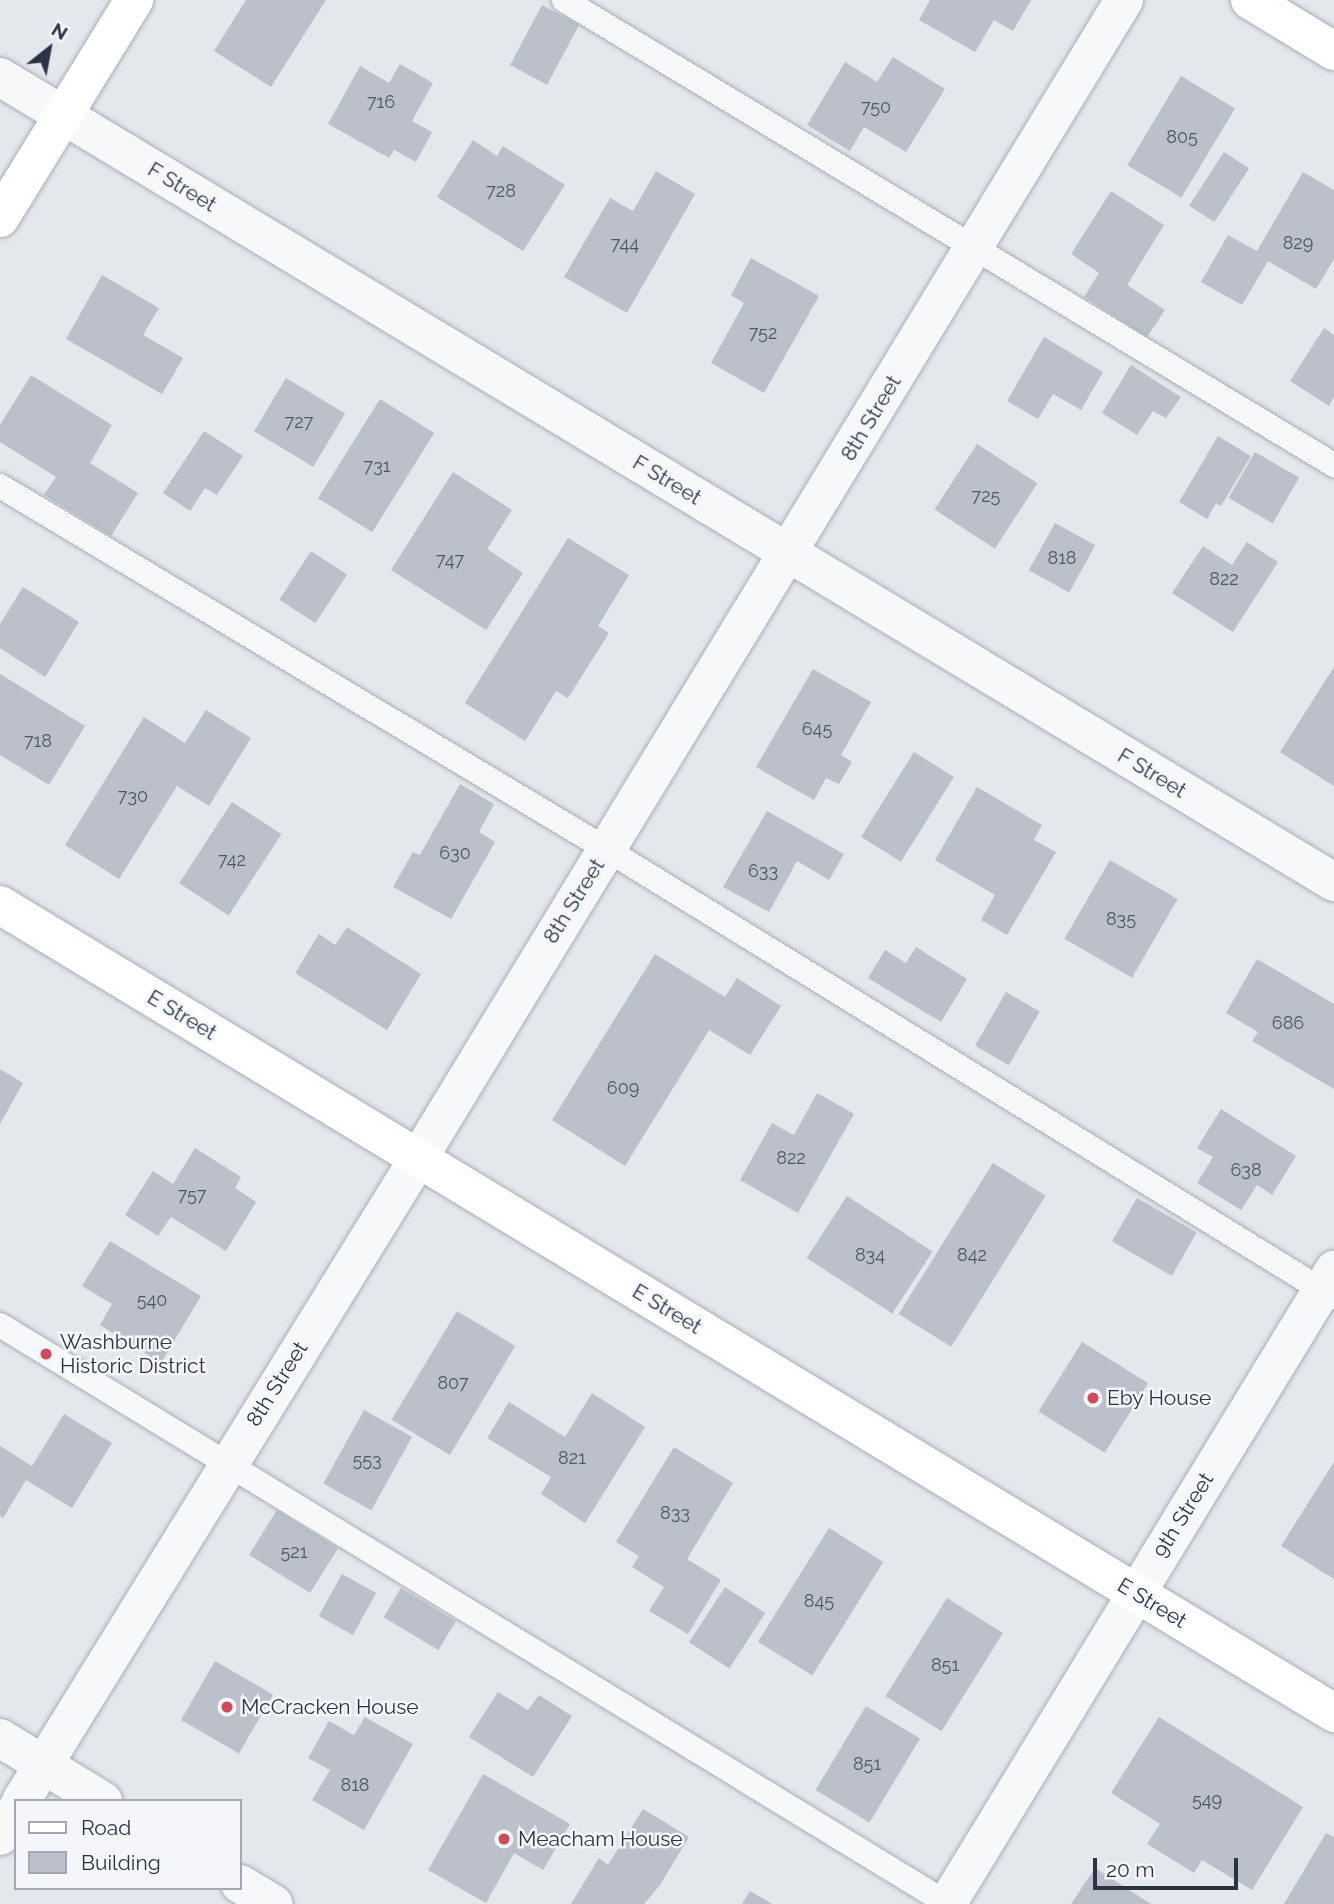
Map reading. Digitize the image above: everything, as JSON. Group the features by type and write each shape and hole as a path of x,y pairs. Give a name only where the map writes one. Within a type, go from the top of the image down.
{"street":[{"path":"0,218 134,0"},
{"name":"8th Street","path":"23,1799 789,553 1124,0"},
{"path":"1250,0 1334,51"},
{"name":"F Street","path":"0,77 1334,882"},
{"name":"E Street","path":"0,905 1334,1713"},
{"name":"9th Street","path":"947,1904 1135,1593 1330,1286"},
{"path":"0,1738 100,1799"},
{"path":"0,1836 14,1813"},
{"path":"242,1885 273,1904"}],"lane":[{"path":"564,0 1334,465"},
{"path":"0,486 1330,1286"},
{"path":"0,1325 229,1462 947,1904"}],"building":[{"path":"246,0 326,0 271,87 214,51"},
{"path":"930,0 1031,0 1013,31 994,20 975,52 919,20"},
{"path":"542,5 579,25 547,85 510,65"},
{"path":"893,57 945,89 906,152 864,127 850,151 807,125 845,62 877,82"},
{"path":"400,64 433,83 412,121 432,132 416,162 394,150 389,158 328,124 360,66 389,83"},
{"path":"1181,76 1235,108 1181,198 1127,165"},
{"path":"473,140 497,156 503,146 565,185 523,251 437,197"},
{"path":"1224,152 1249,168 1214,222 1189,206"},
{"path":"656,171 695,194 627,313 564,277 610,198 633,211"},
{"path":"1303,172 1334,190 1334,259 1316,289 1268,261 1242,305 1201,282 1228,235 1257,251"},
{"path":"1111,191 1164,225 1127,285 1165,310 1147,337 1084,297 1099,273 1071,254"},
{"path":"751,258 819,296 764,393 711,363 744,303 731,295"},
{"path":"102,275 159,308 143,335 183,358 162,394 66,339"},
{"path":"1324,328 1334,335 1334,397 1329,406 1290,381"},
{"path":"1044,337 1103,372 1081,410 1053,394 1038,419 1007,401"},
{"path":"1131,365 1181,397 1166,418 1153,411 1137,435 1102,413"},
{"path":"31,375 112,425 90,463 138,493 111,536 44,495 56,477 0,442 0,425"},
{"path":"286,378 345,414 313,467 254,431"},
{"path":"380,399 434,433 372,532 318,498"},
{"path":"204,431 243,456 217,495 205,488 190,511 163,493"},
{"path":"1218,436 1251,456 1221,506 1216,503 1207,519 1179,502"},
{"path":"977,444 1037,483 995,549 935,509"},
{"path":"1255,452 1299,478 1273,523 1228,498"},
{"path":"453,472 512,510 487,549 523,573 486,630 391,570"},
{"path":"1055,523 1095,545 1069,593 1029,570"},
{"path":"568,538 629,575 598,626 609,633 568,698 556,691 525,741 465,703"},
{"path":"1247,542 1278,562 1233,632 1172,593 1203,546 1232,565"},
{"path":"311,551 347,574 315,623 279,600"},
{"path":"23,587 79,622 45,677 0,648 0,624"},
{"path":"1334,667 1334,786 1280,752"},
{"path":"813,669 871,702 841,755 852,762 839,784 826,778 814,800 756,767"},
{"path":"0,674 85,726 49,785 0,755"},
{"path":"206,710 251,738 209,806 177,786 119,879 65,845 144,717 185,743"},
{"path":"914,752 954,777 901,862 861,837"},
{"path":"460,784 494,804 479,832 495,842 451,919 393,887 413,852 420,855"},
{"path":"977,787 1042,825 1034,840 1056,852 1007,935 981,920 995,895 935,860"},
{"path":"232,802 281,834 229,915 179,883"},
{"path":"767,811 844,854 829,880 797,861 769,912 723,887"},
{"path":"1110,860 1178,899 1132,978 1064,939"},
{"path":"347,927 421,974 387,1030 295,973 319,934 335,945"},
{"path":"916,947 967,979 941,1022 868,978 885,950 906,963"},
{"path":"655,954 725,997 737,978 781,1006 750,1055 709,1030 625,1166 552,1120"},
{"path":"1257,959 1334,1004 1334,1089 1252,1041 1258,1032 1226,1013"},
{"path":"1006,992 1040,1011 1009,1065 975,1046"},
{"path":"0,1069 23,1083 0,1124"},
{"path":"817,1093 854,1114 798,1213 740,1180 772,1123 794,1135"},
{"path":"1221,1109 1296,1156 1272,1195 1257,1185 1241,1210 1197,1183 1213,1157 1197,1148"},
{"path":"195,1148 241,1177 235,1188 256,1202 226,1251 171,1217 158,1236 125,1215 153,1171 173,1184"},
{"path":"993,1163 1046,1196 951,1347 899,1314"},
{"path":"847,1196 933,1252 892,1314 807,1258"},
{"path":"1137,1198 1197,1232 1172,1276 1112,1241"},
{"path":"110,1241 201,1296 161,1363 100,1325 112,1304 82,1286"},
{"path":"457,1311 515,1346 450,1455 392,1420"},
{"name":"Eby House","path":"1082,1342 1148,1383 1105,1453 1039,1412"},
{"path":"592,1393 645,1427 585,1523 541,1494 551,1477 487,1438 509,1402 565,1437"},
{"path":"364,1410 412,1437 371,1510 323,1483"},
{"path":"64,1414 112,1443 72,1508 26,1480 3,1518 0,1516 0,1446 32,1466"},
{"path":"674,1447 733,1483 687,1559 721,1580 688,1634 649,1611 664,1587 632,1567 639,1556 616,1542"},
{"path":"1334,1462 1334,1579 1281,1546"},
{"path":"277,1510 338,1548 310,1593 249,1555"},
{"path":"829,1528 883,1562 812,1676 758,1642"},
{"path":"342,1574 376,1593 353,1635 319,1616"},
{"path":"725,1587 765,1613 729,1668 689,1642"},
{"path":"401,1588 456,1621 438,1650 383,1617"},
{"path":"947,1598 1003,1633 942,1731 886,1696"},
{"name":"McCracken House","path":"215,1661 273,1694 239,1753 181,1720"},
{"path":"498,1692 528,1710 539,1695 572,1716 533,1777 469,1737"},
{"path":"866,1706 920,1738 870,1822 816,1790"},
{"path":"365,1717 413,1744 364,1830 312,1800 330,1770 308,1758 329,1721 354,1735"},
{"path":"1159,1717 1303,1807 1252,1890 1202,1860 1194,1873 1147,1844 1160,1824 1111,1793"},
{"name":"Meacham House","path":"483,1774 570,1824 543,1870 514,1853 486,1903 428,1870"},
{"path":"643,1809 689,1837 660,1885 644,1904 571,1904 599,1858 608,1865"},
{"path":"1326,1833 1334,1837 1334,1904 1284,1904"},
{"path":"1095,1868 1151,1904 1071,1904"},
{"path":"750,1891 772,1904 742,1904"}],"place":[{"name":"Washburne Historic District","path":"46,1354"},
{"name":"Eby House","path":"1093,1398"},
{"name":"McCracken House","path":"227,1707"},
{"name":"Meacham House","path":"504,1839"}]}
